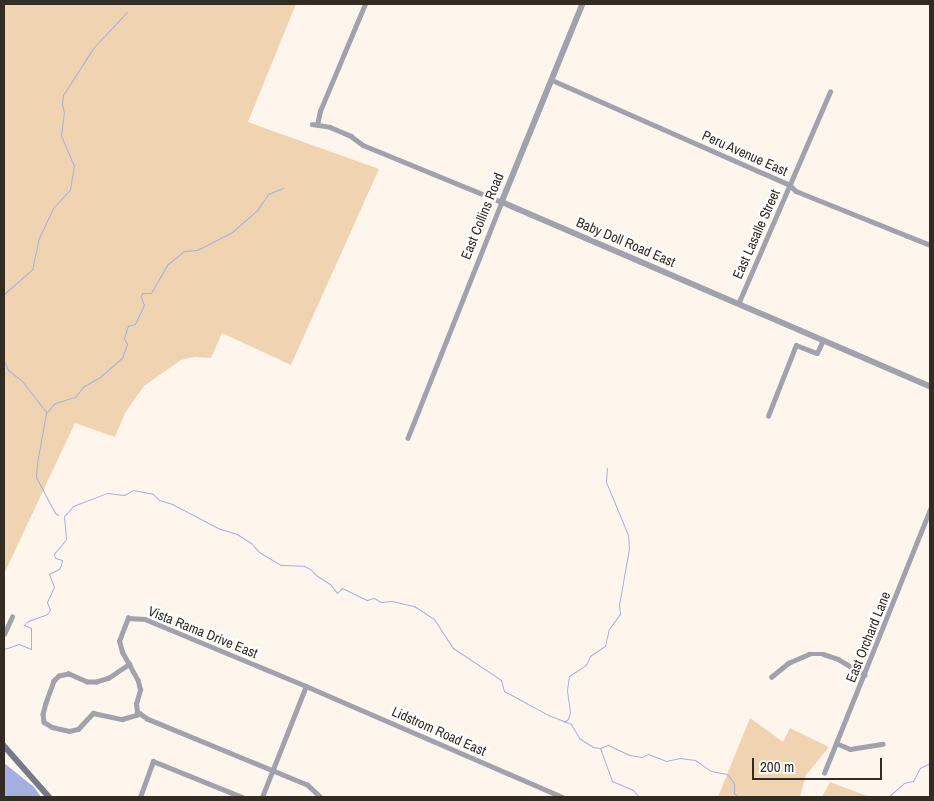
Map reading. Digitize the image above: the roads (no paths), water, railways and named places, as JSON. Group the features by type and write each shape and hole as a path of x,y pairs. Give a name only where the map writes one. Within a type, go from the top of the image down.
{"main road":[{"path":"4,746 49,797"}],"street":[{"name":"Baby Doll Road East","path":"365,4 314,124 330,127 351,136 363,145 739,302 930,386"},
{"name":"East Collins Road","path":"408,438 582,4"},
{"name":"Peru Avenue East","path":"552,80 790,185 796,191 930,245"},
{"name":"East Lasalle Street","path":"739,302 830,92"},
{"path":"768,416 796,345 817,353 822,340"},
{"name":"East Orchard Lane","path":"824,773 866,675 930,509"},
{"path":"4,634 12,617"},
{"name":"Vista Rama Drive East","path":"140,714 137,712 136,704 140,690 130,664 122,652 119,641 128,618 145,619 306,686"},
{"path":"771,677 788,663 809,654 823,654 838,659 866,675"},
{"path":"130,664 109,678 97,682 87,682 68,674 60,676 54,681 43,714 44,722 52,727 69,731 78,729 93,713 122,719 140,714 147,719 307,785 320,797"},
{"path":"262,797 306,686"},
{"name":"Lidstrom Road East","path":"306,686 562,797"},
{"path":"836,743 850,749 883,744"},
{"path":"140,797 153,761 242,797"}],"water":[{"path":"4,763 34,787 41,797 4,797"}],"waterway":[{"path":"4,294 32,270 39,238 53,208 70,190 74,166 61,136 64,113 63,95 94,47 127,12"},
{"path":"58,515 55,513 36,477 46,413 55,403 75,397 84,386 100,377 122,358 127,344 124,338 128,326 135,324 144,305 141,297 142,293 151,293 168,264 184,251 197,250 232,232 258,209 268,194 283,188"},
{"path":"4,361 8,370 22,381 46,412"},
{"path":"564,722 568,719 570,712 567,690 569,676 586,665 590,656 605,646 609,629 620,614 619,605 629,548 628,535 606,482 607,468"},
{"path":"4,649 19,644 31,649 31,628 24,625 28,621 47,614 50,610 47,602 54,587 49,574 59,569 61,565 62,560 55,558 54,554 66,539 64,516 73,506 107,493 124,495 133,490 153,494 159,500 172,504 220,529 237,534 251,543 259,552 281,565 304,566 310,569 330,584 337,593 342,588 367,600 374,598 381,602 392,601 414,606 434,619 453,648 501,680 504,691 548,715 571,724 579,738 593,747 600,748 608,745 629,755 642,757 648,754 666,761 680,758 695,760 711,771 727,774 734,783 734,793 738,797"},
{"path":"600,748 612,781 633,790 639,797"},
{"path":"888,797 904,783 913,781 920,768 930,763"}]}
